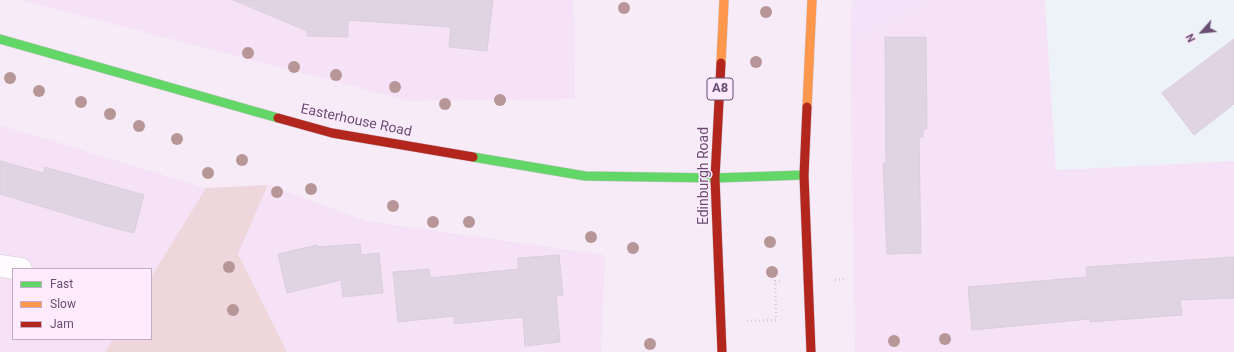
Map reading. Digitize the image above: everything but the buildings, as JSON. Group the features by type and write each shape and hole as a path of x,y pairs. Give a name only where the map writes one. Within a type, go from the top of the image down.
{"main road":[{"name":"Edinburgh Road","path":"722,352 715,178 724,0"},
{"path":"811,352 804,175 812,0"},
{"name":"Easterhouse Road","path":"0,39 332,133 585,176 715,178 804,175"}],"street":[{"path":"0,266 14,268"}],"path":[{"path":"721,321 776,320 775,281 847,279"}],"shaded area":[{"path":"20,0 574,0 575,99 410,101"},
{"path":"852,0 932,0 850,43"},
{"path":"932,0 1045,0 1056,170 1234,161 1234,352 855,352 850,43"},
{"path":"1045,0 1234,0 1234,161 1056,170"},
{"path":"0,125 206,188 152,275 152,268 12,268 12,340 112,340 105,352 0,352"},
{"path":"268,185 367,221 605,255 601,352 287,352 238,254"},
{"path":"268,185 238,254 287,352 105,352 112,340 152,340 152,275 206,188"}],"traffic: fast":[{"path":"0,39 278,118"},
{"path":"473,157 585,176 715,178"},
{"path":"715,178 804,175"}],"traffic: slow":[{"path":"721,63 724,0"},
{"path":"807,107 812,0"}],"traffic: jam":[{"path":"721,63 715,178 722,352"},
{"path":"807,107 804,175 811,352"},
{"path":"278,118 332,133 473,157"}]}
